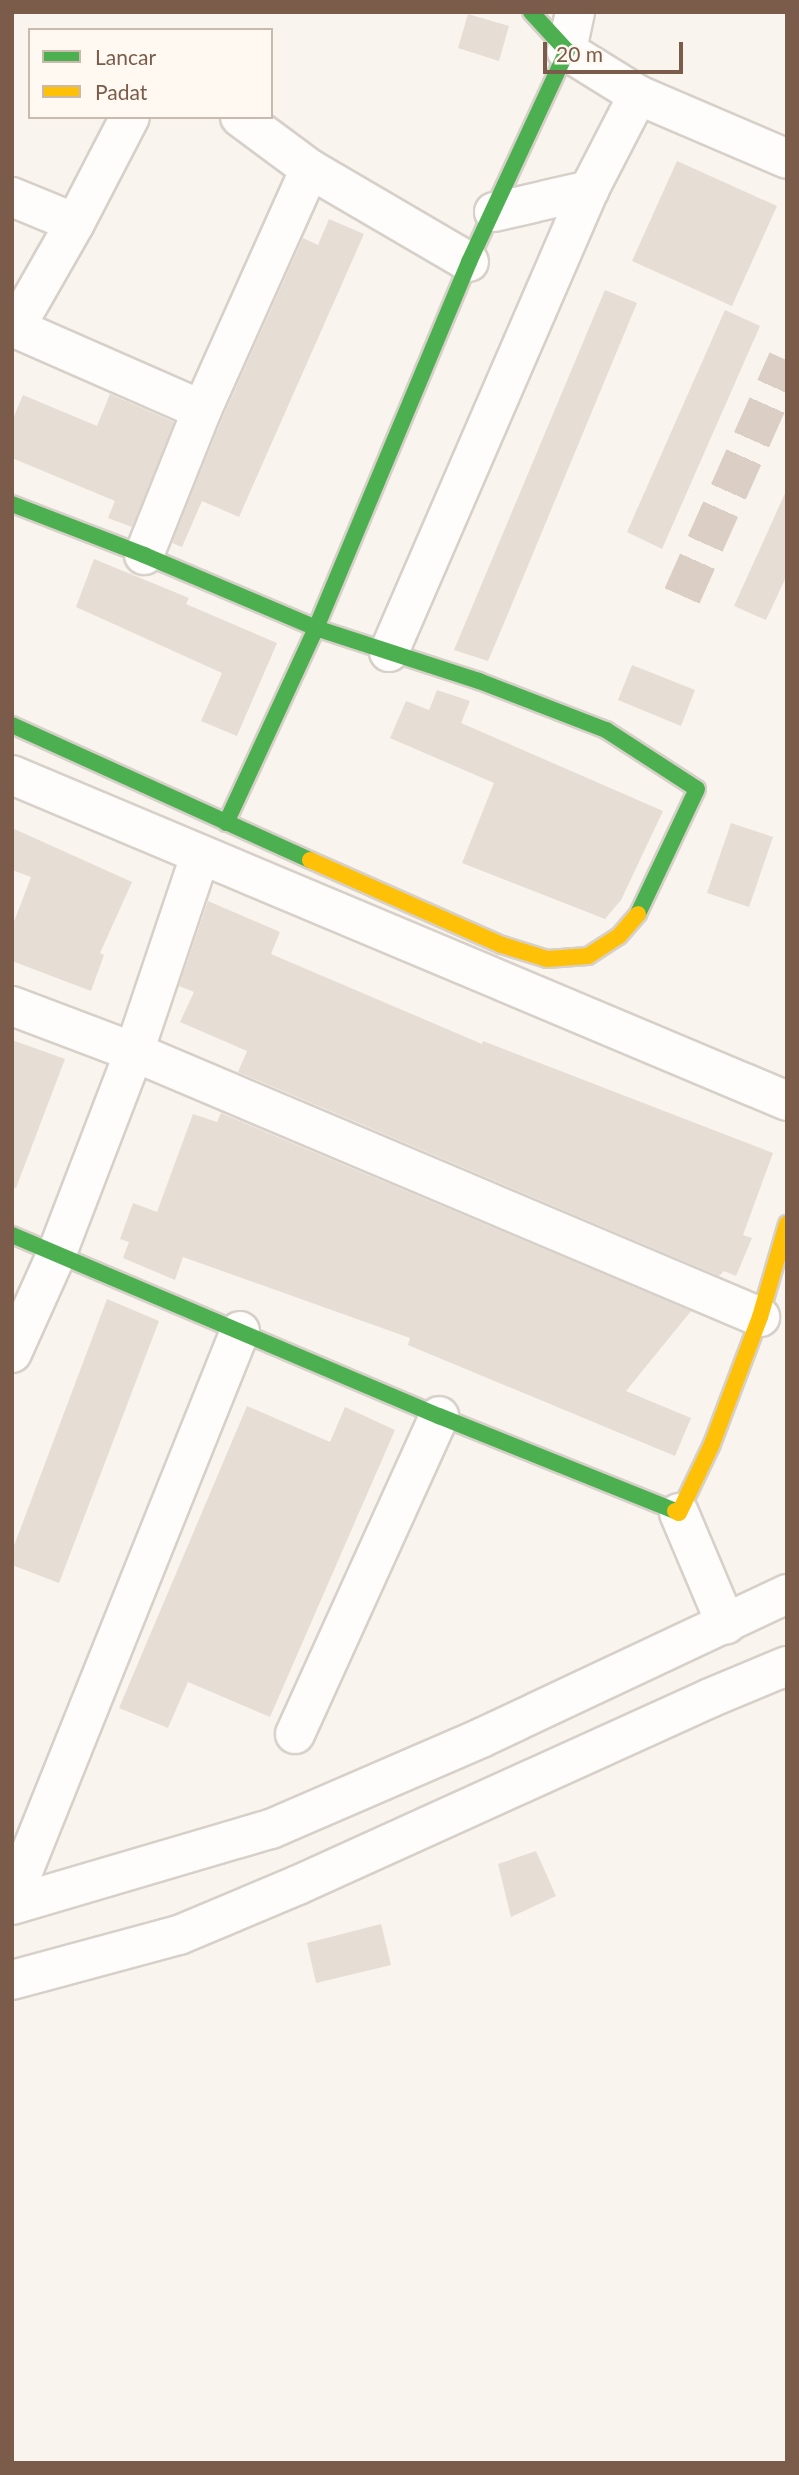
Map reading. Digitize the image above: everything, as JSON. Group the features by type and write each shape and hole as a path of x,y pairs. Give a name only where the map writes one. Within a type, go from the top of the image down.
{"street":[{"path":"531,12 567,51 638,95 787,159"},
{"path":"226,823 316,628 469,262 567,51 575,12"},
{"path":"389,652 589,190 638,95"},
{"path":"129,119 14,332 202,410"},
{"path":"243,119 310,169 469,262"},
{"path":"144,555 202,410 310,169"},
{"path":"494,212 589,190"},
{"path":"12,197 75,223"},
{"path":"12,505 144,555 316,628 479,681 606,730 697,789 640,912 619,936 588,956 547,959 526,954 226,823 12,725"},
{"path":"12,775 787,1101"},
{"path":"12,1353 57,1253 134,1052 200,856"},
{"path":"12,1006 134,1052 760,1317"},
{"path":"679,1513 712,1444 760,1317 787,1224"},
{"path":"12,1235 439,1416 679,1513 726,1624"},
{"path":"12,1899 240,1331"},
{"path":"295,1734 439,1416"},
{"path":"12,1905 271,1829 481,1738 787,1594"},
{"path":"12,1980 179,1935 310,1880 710,1698 787,1667"}],"building":[{"path":"468,14 509,26 499,61 458,48"},
{"path":"677,161 777,206 732,306 632,261"},
{"path":"329,219 364,234 239,517 202,501 182,547 172,543 222,419 303,238 318,245"},
{"path":"605,290 637,303 512,604 488,661 454,650"},
{"path":"725,310 760,326 662,549 627,532"},
{"path":"110,394 174,422 132,527 108,518 115,501 12,458 12,421 23,395 97,426"},
{"path":"787,489 787,575 766,620 734,606"},
{"path":"94,559 189,598 186,604 277,643 237,736 201,721 222,673 76,607"},
{"path":"632,665 695,690 681,726 618,700"},
{"path":"437,690 470,701 461,723 663,811 621,900 605,919 462,863 494,783 390,738 406,701 429,710"},
{"path":"731,823 773,837 749,907 707,893"},
{"path":"12,828 132,882 100,953 104,955 91,991 12,961 12,927 31,877 12,870"},
{"path":"208,901 280,932 271,954 482,1044 483,1041 773,1153 743,1235 752,1238 736,1276 724,1271 719,1276 238,1072 247,1051 180,1022 194,992 179,986"},
{"path":"12,1040 65,1059 16,1188 12,1187"},
{"path":"221,1113 691,1311 626,1391 691,1418 675,1456 408,1345 410,1338 183,1257 175,1280 123,1258 129,1242 120,1239 133,1203 157,1212 193,1114 217,1122"},
{"path":"107,1299 159,1321 59,1583 12,1565 12,1551"},
{"path":"247,1406 330,1442 345,1407 395,1430 270,1717 188,1682 168,1728 119,1708"},
{"path":"536,1851 556,1896 511,1917 498,1864"},
{"path":"381,1924 391,1965 316,1983 307,1943"}],"tunnel":[{"path":"682,596 787,360"}],"traffic: fast":[{"path":"226,823 316,628 469,262 567,51 531,12"},
{"path":"12,504 144,555 316,628 479,681 606,730 697,789 638,914"},
{"path":"12,725 310,860"},
{"path":"12,1235 439,1416 675,1511"}],"traffic: slow":[{"path":"310,860 502,945 547,959 588,956 619,936 638,914"},
{"path":"675,1511 679,1513 712,1444 760,1317 787,1224"}]}
